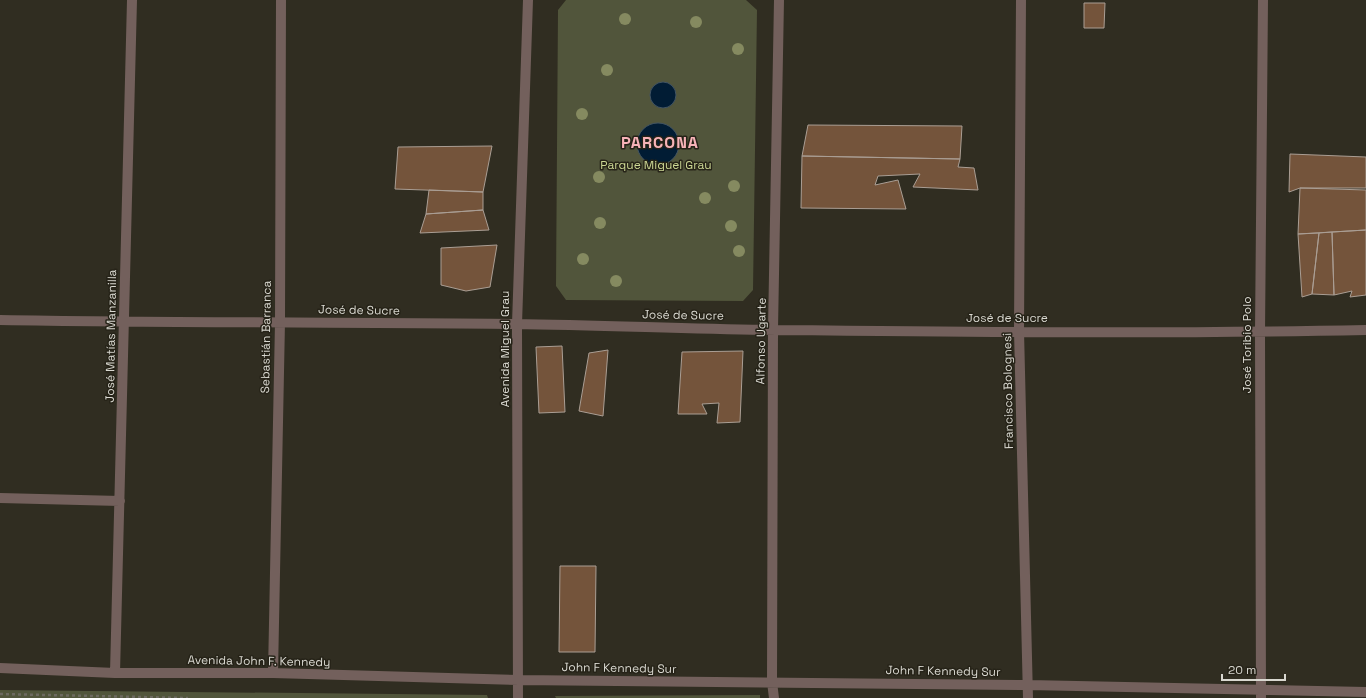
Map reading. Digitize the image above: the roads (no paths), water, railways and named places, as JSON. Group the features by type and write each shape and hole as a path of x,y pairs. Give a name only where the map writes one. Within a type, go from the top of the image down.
{"street":[{"name":"José Matías Manzanilla","path":"115,673 132,0"},
{"name":"Sebastián Barranca","path":"273,673 280,322 280,0"},
{"name":"Avenida Miguel Grau","path":"518,698 517,324 528,0"},
{"name":"Alfonso Ugarte","path":"774,698 772,682 773,330 779,0"},
{"name":"Francisco Bolognesi","path":"1021,0 1019,331 1028,698"},
{"name":"José Toribio Polo","path":"1261,694 1260,332 1263,0"},
{"name":"José de Sucre","path":"0,320 517,324 773,330 1260,332 1366,330"},
{"path":"0,498 120,501"},
{"name":"Avenida John F. Kennedy","path":"0,668 115,673 273,673 519,680"},
{"name":"John F Kennedy Sur","path":"519,680 1028,685 1261,694 1366,692"}],"water":[{"path":"663,82 672,86 676,95 672,104 663,108 654,104 650,95 654,86"},
{"path":"658,123 673,129 679,144 673,159 658,165 643,159 637,144 643,129"}],"district":[{"name":"PARCONA","path":"660,142"}],"park label":[{"name":"Parque Miguel Grau","path":"656,165"}]}
